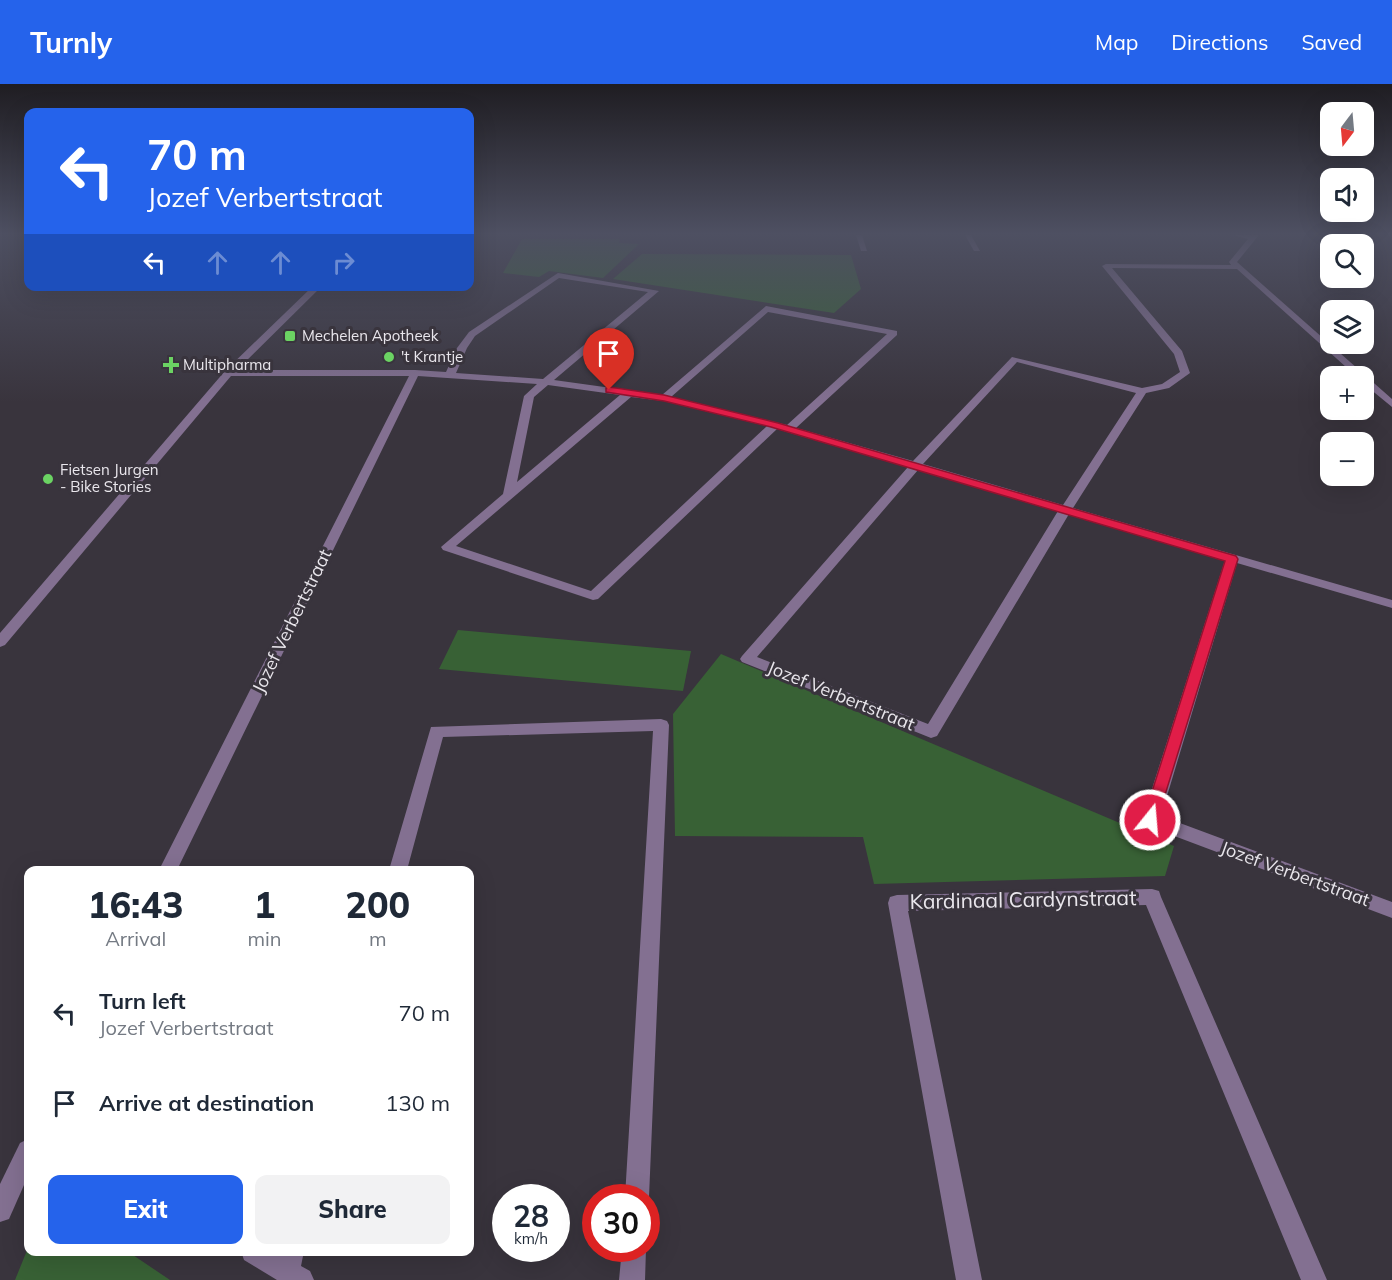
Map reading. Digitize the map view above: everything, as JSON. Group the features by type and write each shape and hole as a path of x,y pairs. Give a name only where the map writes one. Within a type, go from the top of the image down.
{"street":[{"path":"0,642 228,374 313,291"},
{"path":"450,375 462,348 472,334 535,291"},
{"path":"508,496 529,396 654,291"},
{"path":"1128,291 1179,353 1185,373 1165,386 1142,391"},
{"path":"1267,291 1349,366"},
{"path":"664,398 766,309 894,333 789,429"},
{"name":"Jozef Verbertstraat","path":"1015,359 1142,391 1065,510 931,732 747,659 915,466 1015,359"},
{"path":"228,374 415,373 544,382 664,398 775,425 1392,604"},
{"name":"Jozef Verbertstraat","path":"170,866 415,373"},
{"path":"1374,388 1392,404"},
{"path":"629,393 447,547 593,596 775,425"},
{"name":"Jozef Verbertstraat","path":"1232,559 1150,820 1392,910"},
{"path":"399,866 437,731 661,725 638,1184"},
{"name":"Kardinaal Cardynstraat","path":"969,1280 897,903 1152,897 1314,1280"},
{"path":"0,1210 24,1159"},
{"path":"266,1256 293,1267"},
{"path":"633,1280 634,1262"}],"green space":[{"path":"690,291 859,291 834,313"},
{"path":"458,630 691,651 683,691 439,669"},
{"path":"721,654 1174,846 1165,876 874,884 863,837 675,836 673,714"},
{"path":"25,1256 134,1256 170,1280 15,1280"}],"place":[{"name":"Mechelen Apotheek","path":"290,336"},
{"name":"'t Krantje","path":"389,357"},
{"name":"Multipharma","path":"171,365"},
{"name":"Fietsen Jurgen - Bike Stories","path":"48,479"}],"route":[{"path":"609,390 664,398 775,425 1232,559 1150,820"}]}
